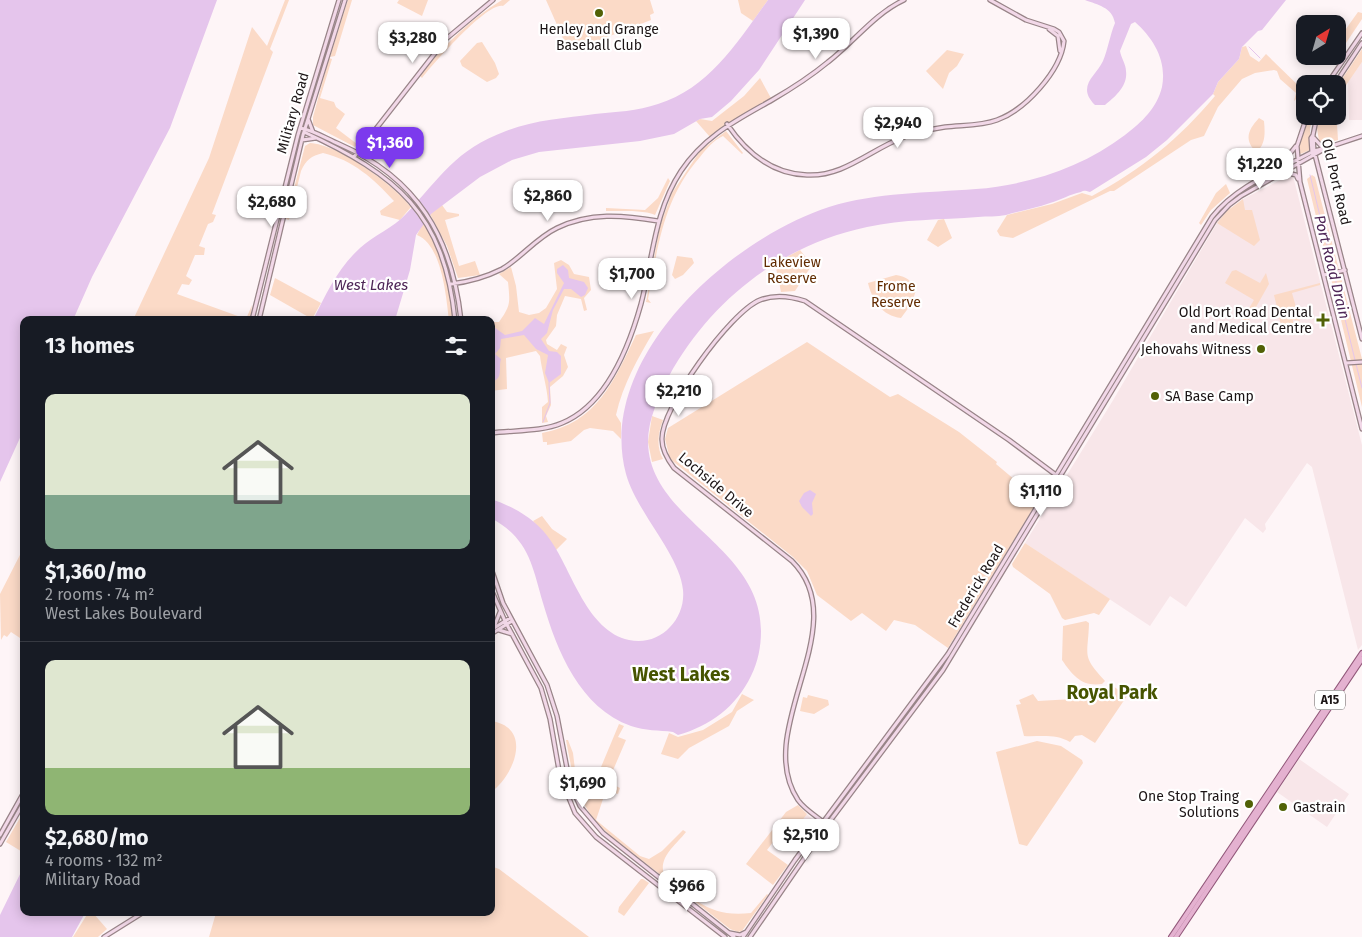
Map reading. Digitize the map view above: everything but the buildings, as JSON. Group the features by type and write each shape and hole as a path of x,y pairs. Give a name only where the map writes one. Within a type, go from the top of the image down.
{"main road":[{"name":"Military Road","path":"253,316 300,128 339,0"},
{"name":"Military Road","path":"260,316 304,131 345,0"},
{"path":"354,157 446,39 493,0"},
{"path":"495,433 553,426 583,412 596,398 614,370 635,321 658,221 670,190 682,169 702,145 727,124 801,82 842,50 880,15 904,0"},
{"path":"727,124 749,152 775,168 806,176 832,173 850,166 888,144 931,129 984,123 1003,117 1042,86 1050,75 1063,47 1062,36 1054,29 1049,29 1026,20 990,0"},
{"path":"1049,29 1060,41 1060,52"},
{"path":"1334,75 1362,33"},
{"path":"1340,75 1362,43"},
{"path":"308,118 313,133"},
{"name":"Old Port Road","path":"1304,125 1297,146 1300,182 1362,429"},
{"name":"Old Port Road","path":"1315,125 1313,153 1362,339"},
{"path":"300,128 354,157 382,175 410,200 428,226 441,252 451,284 455,316"},
{"path":"304,131 357,152 380,166 413,196 431,221 444,246 456,284 460,316"},
{"path":"1313,135 1324,148"},
{"path":"1313,153 1362,136"},
{"path":"302,140 317,138"},
{"path":"1277,171 1297,146"},
{"name":"Frederick Road","path":"743,937 823,822 945,659 1212,217 1236,193 1313,153"},
{"name":"Frederick Road","path":"750,937 827,825 943,670 1215,220 1238,198 1298,166 1313,153"},
{"path":"1285,173 1296,175 1300,182"},
{"path":"451,284 479,279 503,268 547,234 580,219 618,215 658,221"},
{"path":"266,265 272,266"},
{"path":"1324,275 1345,270"},
{"name":"Lochside Drive","path":"827,825 798,800 792,787 787,761 788,733 814,622 814,603 810,588 802,573 792,561 674,468 662,445 662,432 667,420 706,353 727,326 755,302 781,296 804,301 882,352 1060,478"},
{"path":"1345,363 1362,362"},
{"path":"495,581 511,619 532,655 552,700 570,784 580,806 603,833 734,937"},
{"path":"495,598 506,623 538,679 546,702 560,776 575,813 596,837 725,937"},
{"path":"495,626 500,610"},
{"path":"495,632 511,619"},
{"path":"495,628 506,623"},
{"path":"498,630 513,634"},
{"name":"A15","path":"1171,937 1362,653"},
{"name":"A15","path":"1176,937 1362,659"},
{"path":"0,835 20,799"},
{"path":"0,844 20,809"},
{"path":"104,937 138,916"},
{"path":"725,931 740,935 746,932"}],"shaded area":[{"path":"1362,62 1362,120 1349,120 1348,82"},
{"path":"1293,176 1362,445 1362,645 1358,650 1312,467 1307,463 1265,524 1266,529 1263,533 1245,518 1186,607 1170,596 1150,626 1025,543 1112,402 1217,223 1227,211 1243,199 1286,177"},
{"path":"1299,759 1349,794 1327,827 1277,792"},
{"path":"807,814 818,825 806,841 803,839 801,842 792,835"}],"green space":[{"path":"285,0 289,0 270,49 273,52 212,214 216,215 213,222 208,224 199,246 205,248 204,255 195,255 186,276 192,280 189,285 182,284 177,294 238,316 135,316 209,158 252,27 267,46"},
{"path":"348,0 352,0 335,56 330,57"},
{"path":"399,0 428,0 422,16 397,3"},
{"path":"502,0 510,0 503,6 496,7 486,13 474,23 422,78 420,76 457,34 478,16"},
{"path":"546,0 650,0 654,13 650,15 651,20 569,52"},
{"path":"738,0 768,0 753,21 741,13"},
{"path":"1358,12 1362,13 1362,19 1346,43 1346,29"},
{"path":"482,42 495,63 499,74 496,78 487,82 462,66 460,61 477,43"},
{"path":"1246,46 1250,56 1259,62 1266,54 1296,83 1296,93 1280,79 1277,71 1274,70 1255,73 1242,79 1218,107 1204,136 1191,140 1114,191 1110,191 1013,238 1000,236 997,231 1007,215 1052,204 1082,193 1092,196 1127,175 1159,152 1188,126 1215,96 1213,94 1218,82 1239,59 1242,47"},
{"path":"1362,49 1362,62 1346,85 1345,75"},
{"path":"947,50 964,54 957,66 949,73 943,89 926,71"},
{"path":"329,58 332,59 320,98 334,102 336,107 345,114 336,128 357,144 355,147 313,125 313,117"},
{"path":"760,78 772,100 727,124 710,137 696,121 700,119 712,121 744,96"},
{"path":"1259,118 1264,121 1265,134 1262,146 1256,152 1250,143 1249,134 1252,126"},
{"path":"1306,125 1311,125 1310,150 1298,155 1300,141"},
{"path":"1318,125 1337,125 1338,140 1326,143 1319,141"},
{"path":"726,131 743,153 723,136 708,148 688,173 670,206 664,224 648,299 651,303 646,302 660,226 672,193 700,151"},
{"path":"310,143 335,150 365,167 392,188 411,207 400,220 381,215 380,211 394,201 362,171 344,160 323,153 309,159 303,167 289,220 286,219 305,146"},
{"path":"1312,175 1315,177 1362,359 1362,407 1307,179"},
{"path":"668,178 670,181 655,215 639,212 606,211 606,208 645,210 658,198"},
{"path":"1226,184 1230,193 1211,210 1201,225 1199,223 1216,193"},
{"path":"1243,199 1245,210 1252,210 1260,240 1254,246 1217,223 1227,211"},
{"path":"442,205 447,212 459,214 459,216 445,220 459,266 475,261 480,275 458,278 447,246 430,214"},
{"path":"944,219 952,238 938,247 927,240 938,220"},
{"path":"423,223 430,234 444,270 452,316 448,316 444,285 437,260 432,249 417,235"},
{"name":"Lakeview Reserve","path":"800,250 812,265 795,291 781,292 775,263"},
{"path":"677,256 692,258 694,263 683,275 675,279 672,275"},
{"path":"561,260 569,265 574,274 589,277 591,290 584,298 587,310 584,311 581,299 565,296 557,315 556,326 546,340 547,344 557,350 561,344 567,347 564,355 568,367 563,376 550,387 551,405 546,416 548,422 542,423 542,407 548,402 547,390 540,356 536,351 506,358 507,389 495,390 495,322 499,322 509,304 508,282 499,274 511,267 516,286 519,312 529,315 539,313 546,308 557,289 554,263"},
{"path":"1236,270 1260,283 1266,273 1269,284 1247,323 1242,320 1254,300 1225,283 1232,271"},
{"name":"Frome Reserve","path":"896,275 908,280 916,290 912,303 901,318 894,317 883,311 875,301 868,283"},
{"path":"275,278 321,303 314,316 307,316 270,295"},
{"path":"1320,283 1320,285 1292,293 1300,321 1293,320 1293,330 1281,325 1274,295"},
{"path":"252,305 251,316 247,316"},
{"path":"654,331 642,351 619,404 616,415 621,423 621,439 613,431 590,428 584,430 571,441 547,445 547,442 543,442 542,433 561,428 577,420 590,410 611,384 636,335"},
{"path":"807,342 890,397 898,394 959,432 997,462 996,464 1015,480 1040,497 948,648 915,625 894,620 886,631 862,613 851,621 817,595 807,571 793,557 670,459 665,439 668,428"},
{"path":"652,416 663,420 658,440 659,450 663,459 652,462 648,442"},
{"path":"542,516 552,529 567,539 556,550 533,521"},
{"path":"1025,543 1110,599 1099,615 1094,613 1065,620 1062,618 1050,594 1013,567 1012,564"},
{"path":"20,555 20,638 11,632 7,637 4,635 1,640 0,594"},
{"path":"1086,621 1089,623 1087,649 1089,660 1105,681 1102,684 1083,682 1070,671 1062,660 1063,626"},
{"path":"1113,686 1127,696 1095,743 1082,735 1075,736 1070,742 1053,736 1024,736 1016,705 1021,704 1019,700 1033,694 1038,701 1090,698 1094,692"},
{"path":"742,694 754,700 737,711 729,726 689,748 678,759 661,754 669,733 678,737 703,730 732,712"},
{"path":"808,695 828,700 829,705 814,714 800,711 803,697 807,698"},
{"path":"495,722 504,725 512,732 516,742 513,764 495,788"},
{"path":"619,724 624,726 618,737 626,740 608,782 620,788 618,794 606,790 596,820 640,856 649,859 662,851 683,830 686,832 669,852 663,869 664,875 694,899 713,910 736,914 751,913 768,895 742,931 738,932 730,929 612,837 600,826 584,804 575,781 566,740 568,740 573,753 576,778 583,794 591,791"},
{"path":"1037,741 1061,746 1082,760 1083,763 1027,846 1019,844 996,752"},
{"path":"798,805 807,814 792,835 783,829 767,850 788,865 773,885 746,864 786,812"},
{"path":"20,818 20,851 6,842"},
{"path":"495,868 589,937 209,937 215,916 495,916"},
{"path":"641,879 649,883 624,916 618,912 619,907"},
{"path":"86,916 96,916 107,929 98,937 73,937"}],"water":[{"path":"0,0 217,0 170,128 92,277 75,316 20,316 20,438 0,482"},
{"name":"West Lakes","path":"768,0 805,0 759,70 731,101 712,117 700,119 674,134 640,141 539,152 512,160 480,177 431,214 416,235 410,270 396,316 315,316 333,282 352,256 365,243 401,219 450,166 474,147 506,131 528,124 643,108 676,97 708,75 734,47"},
{"name":"West Lakes","path":"1085,0 1286,0 1262,30 1258,31 1242,47 1239,59 1218,82 1213,94 1167,140 1146,157 1090,192 1083,191 1045,205 1003,216 894,222 836,235 806,247 778,262 751,280 727,300 686,349 669,376 652,416 648,442 653,469 666,492 684,513 726,554 743,576 756,601 761,631 756,665 745,687 730,706 711,721 690,731 678,735 673,732 647,730 636,728 613,718 584,692 573,676 555,640 527,554 514,535 495,520 495,501 525,515 545,533 559,553 591,613 614,634 629,640 640,641 651,639 668,629 675,621 683,601 680,577 667,548 631,489 626,474 622,431 631,388 651,347 679,309 713,275 751,246 791,223 829,207 866,198 996,187 1035,179 1091,156 1131,130 1153,108 1160,95 1163,77 1161,59 1153,43 1142,29 1135,22 1131,24 1120,51 1126,71 1125,82 1117,95 1105,105 1095,105 1087,92 1087,87 1103,61 1115,23 1111,13 1099,5"},
{"path":"563,265 568,270 569,278 584,282 588,288 585,295 581,297 571,289 564,289 553,310 547,333 541,339 549,351 557,352 561,356 561,374 549,383 545,373 548,355 536,349 524,335 501,339 500,348 495,354 495,328 505,335 522,331 535,318 544,324 564,283 557,273 557,269"},
{"path":"495,354 501,359 498,379 495,381"},
{"path":"810,490 816,494 812,503 813,514 811,516 799,501 804,493"},
{"path":"20,874 20,916 83,916 72,937 0,937 0,915"}],"waterway":[{"name":"Port Road Drain","path":"1249,47 1260,58"},
{"name":"Port Road Drain","path":"1310,175 1355,360"},
{"name":"Port Road Drain","path":"1356,364 1362,388"},
{"path":"543,422 550,403 549,383"}],"place":[{"name":"Henley and Grange Baseball Club","path":"599,13"},
{"name":"Old Port Road Dental and Medical Centre","path":"1323,320"},
{"name":"Jehovahs Witness","path":"1261,349"},
{"name":"SA Base Camp","path":"1155,396"},
{"name":"One Stop Traing Solutions","path":"1249,804"},
{"name":"Gastrain","path":"1283,807"}],"district":[{"name":"West Lakes","path":"681,674"},
{"name":"Royal Park","path":"1112,692"}]}
